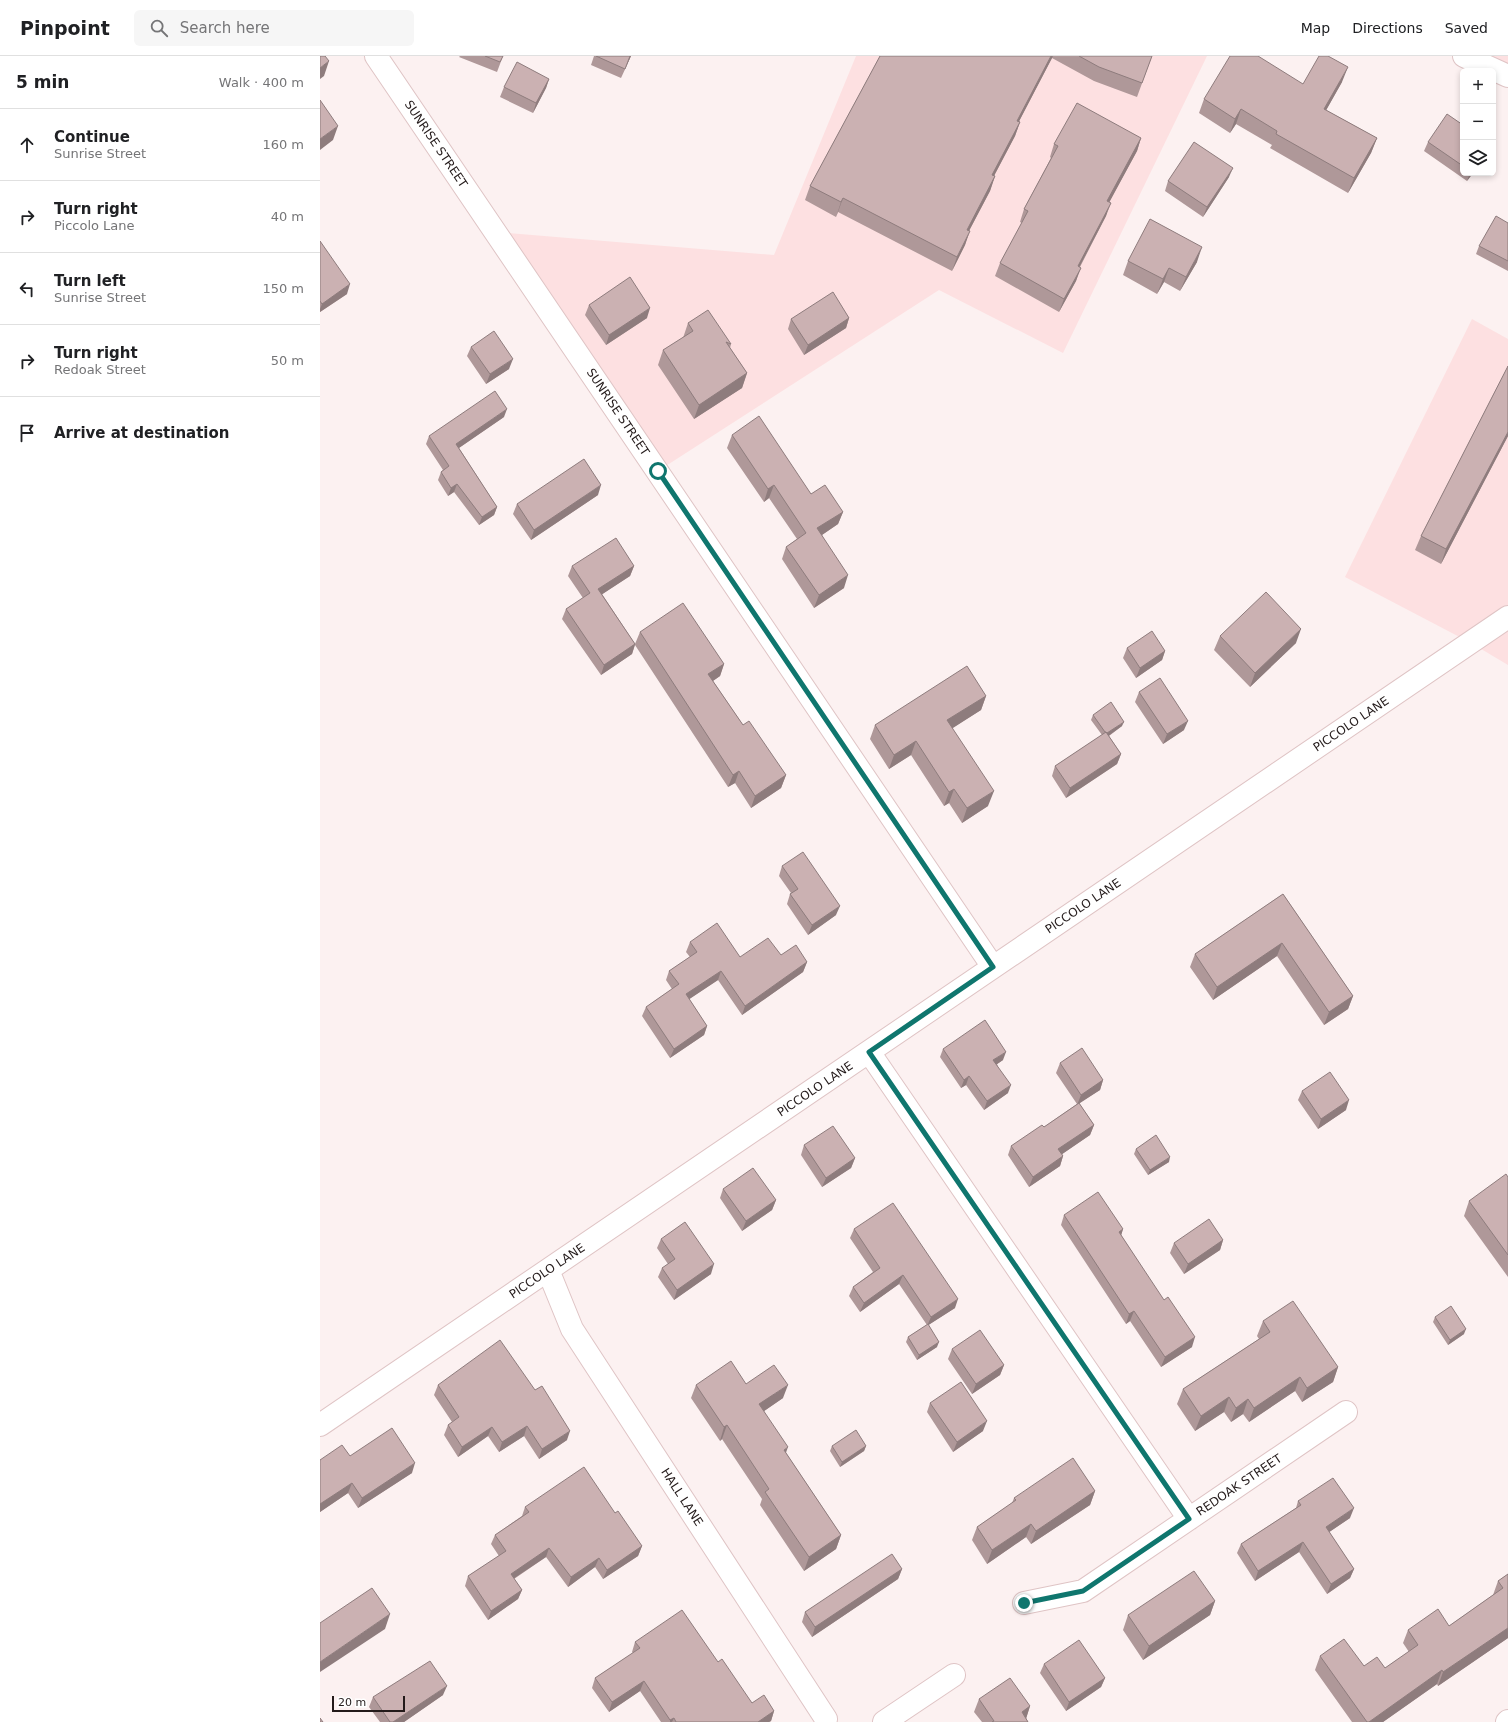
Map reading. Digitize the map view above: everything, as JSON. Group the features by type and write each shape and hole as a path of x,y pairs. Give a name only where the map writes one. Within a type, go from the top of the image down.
{"street":[{"name":"SUNRISE STREET","path":"376,56 993,967"},
{"path":"1464,56 1508,76"},
{"name":"PICCOLO LANE","path":"320,1425 1508,617"},
{"path":"869,1052 1189,1519"},
{"name":"HALL LANE","path":"548,1270 572,1329 826,1719"},
{"name":"REDOAK STREET","path":"1024,1603 1083,1591 1346,1412"},
{"path":"884,1722 954,1675"}],"shaded area":[{"path":"856,56 1207,56 1063,353 939,290 658,471 495,232 774,255"},
{"path":"1464,56 1508,56 1508,77 1496,71 1496,68 1489,68"},
{"path":"1472,319 1508,339 1508,665 1471,643 1345,577"}],"building":[{"path":"320,56 325,56 329,61 320,68"},
{"path":"485,56 503,56 500,62"},
{"path":"596,56 630,56 625,69"},
{"path":"880,56 1051,56 1017,121 1020,122 992,175 995,176 967,230 970,231 957,257 843,198 841,202 810,186"},
{"path":"1079,56 1152,56 1142,83 1099,67"},
{"path":"1230,56 1258,56 1303,84 1319,56 1328,56 1348,67 1324,109 1377,138 1354,178 1276,134 1277,131 1241,109 1235,119 1204,99"},
{"path":"517,62 549,79 536,103 504,87"},
{"path":"320,100 338,126 320,139"},
{"path":"1077,103 1141,138 1107,201 1111,203 1078,266 1081,268 1064,299 1000,263 1028,211 1024,209 1058,146 1054,144"},
{"path":"1447,114 1460,123 1460,164 1428,142"},
{"path":"1194,142 1233,168 1207,207 1168,181"},
{"path":"1496,216 1508,223 1508,261 1479,246"},
{"path":"1150,219 1202,247 1186,277 1169,268 1163,279 1128,261"},
{"path":"320,241 350,284 322,304 320,301"},
{"path":"630,277 650,308 609,335 589,305"},
{"path":"833,292 849,318 808,345 791,319"},
{"path":"708,310 731,344 726,342 747,373 699,405 663,350 693,331 688,323"},
{"path":"494,331 513,359 490,374 471,347"},
{"path":"1508,366 1508,432 1446,549 1421,536"},
{"path":"495,391 507,409 456,444 497,507 482,517 457,484 451,488 441,472 449,466 429,436"},
{"path":"759,416 811,494 825,485 843,512 817,528 848,575 819,595 786,547 806,533 774,485 768,489 732,435"},
{"path":"584,459 601,485 534,530 517,504"},
{"path":"616,538 634,566 598,589 635,644 604,665 566,609 590,593 572,566"},
{"path":"1266,592 1301,629 1255,673 1220,636"},
{"path":"683,603 724,664 708,674 743,725 749,721 786,775 755,796 739,771 733,775 640,632"},
{"path":"1152,631 1165,651 1140,668 1127,648"},
{"path":"967,666 986,696 947,720 994,791 967,808 954,789 949,792 916,741 894,755 875,725"},
{"path":"1160,678 1188,721 1167,734 1139,692"},
{"path":"1111,702 1124,722 1107,733 1093,715"},
{"path":"1106,732 1121,754 1070,788 1055,766"},
{"path":"803,852 840,906 812,925 790,894 798,889 782,866"},
{"path":"1283,894 1353,996 1329,1012 1282,943 1217,987 1195,954"},
{"path":"717,923 740,957 768,938 781,955 796,945 807,962 745,1006 721,971 686,994 707,1026 674,1049 646,1007 679,984 669,971 697,952 690,942"},
{"path":"985,1020 1006,1052 993,1060 1011,1085 987,1101 969,1076 964,1080 943,1049"},
{"path":"1082,1048 1103,1080 1081,1095 1060,1063"},
{"path":"1330,1072 1349,1100 1321,1119 1302,1091"},
{"path":"1079,1103 1094,1125 1058,1149 1063,1156 1033,1177 1011,1146 1042,1125 1044,1127"},
{"path":"833,1126 855,1158 826,1178 804,1145"},
{"path":"1156,1135 1170,1157 1150,1170 1136,1149"},
{"path":"753,1168 776,1200 746,1221 723,1189"},
{"path":"1506,1174 1508,1177 1508,1255 1469,1201"},
{"path":"1098,1192 1123,1229 1119,1232 1164,1300 1168,1297 1195,1337 1165,1357 1134,1311 1129,1314 1064,1215"},
{"path":"893,1203 958,1299 931,1317 903,1275 864,1303 853,1287 880,1268 854,1229"},
{"path":"1209,1219 1223,1240 1188,1264 1174,1243"},
{"path":"685,1222 714,1264 677,1290 662,1268 675,1259 661,1239"},
{"path":"1293,1301 1338,1367 1307,1388 1300,1377 1254,1408 1248,1399 1236,1408 1229,1397 1201,1416 1183,1389 1270,1332 1263,1321"},
{"path":"1451,1306 1466,1329 1450,1340 1435,1317"},
{"path":"928,1324 939,1342 919,1355 908,1337"},
{"path":"980,1330 1004,1365 976,1384 952,1349"},
{"path":"500,1340 535,1390 542,1386 570,1431 542,1449 527,1426 502,1442 492,1427 462,1447 448,1425 459,1417 438,1385"},
{"path":"731,1361 746,1384 774,1365 788,1385 759,1404 788,1447 784,1450 841,1535 809,1557 765,1492 769,1489 727,1425 724,1427 696,1385"},
{"path":"961,1382 987,1421 957,1442 930,1403"},
{"path":"392,1428 415,1463 362,1498 352,1483 320,1504 320,1460 342,1445 350,1456"},
{"path":"856,1430 866,1446 842,1462 832,1446"},
{"path":"1073,1458 1095,1491 1036,1531 1031,1524 992,1550 977,1527 1016,1500 1014,1498"},
{"path":"584,1467 615,1513 618,1511 642,1546 607,1570 599,1558 571,1577 549,1548 511,1574 522,1590 491,1611 468,1576 506,1551 495,1535 529,1512 525,1507"},
{"path":"1333,1478 1354,1508 1326,1527 1354,1569 1331,1584 1303,1542 1258,1571 1241,1544 1301,1505 1298,1501"},
{"path":"892,1554 902,1569 815,1627 805,1612"},
{"path":"1194,1571 1215,1601 1149,1646 1128,1615"},
{"path":"1508,1574 1508,1628 1443,1672 1442,1670 1369,1722 1367,1722 1320,1656 1344,1639 1364,1666 1377,1657 1385,1668 1418,1645 1408,1630 1438,1609 1449,1626 1503,1588 1498,1581"},
{"path":"372,1588 390,1614 320,1662 320,1623"},
{"path":"682,1610 718,1662 722,1659 752,1703 764,1695 774,1711 758,1722 676,1722 674,1718 670,1720 644,1681 612,1702 595,1678 640,1648 635,1642"},
{"path":"1079,1640 1105,1678 1069,1702 1044,1664"},
{"path":"430,1661 447,1686 393,1722 390,1722 373,1697"},
{"path":"1010,1678 1030,1706 1022,1712 1028,1722 992,1722 994,1721 979,1699"}],"route":[{"path":"658,471 993,967 869,1052 1189,1519 1083,1591 1024,1603"}]}
